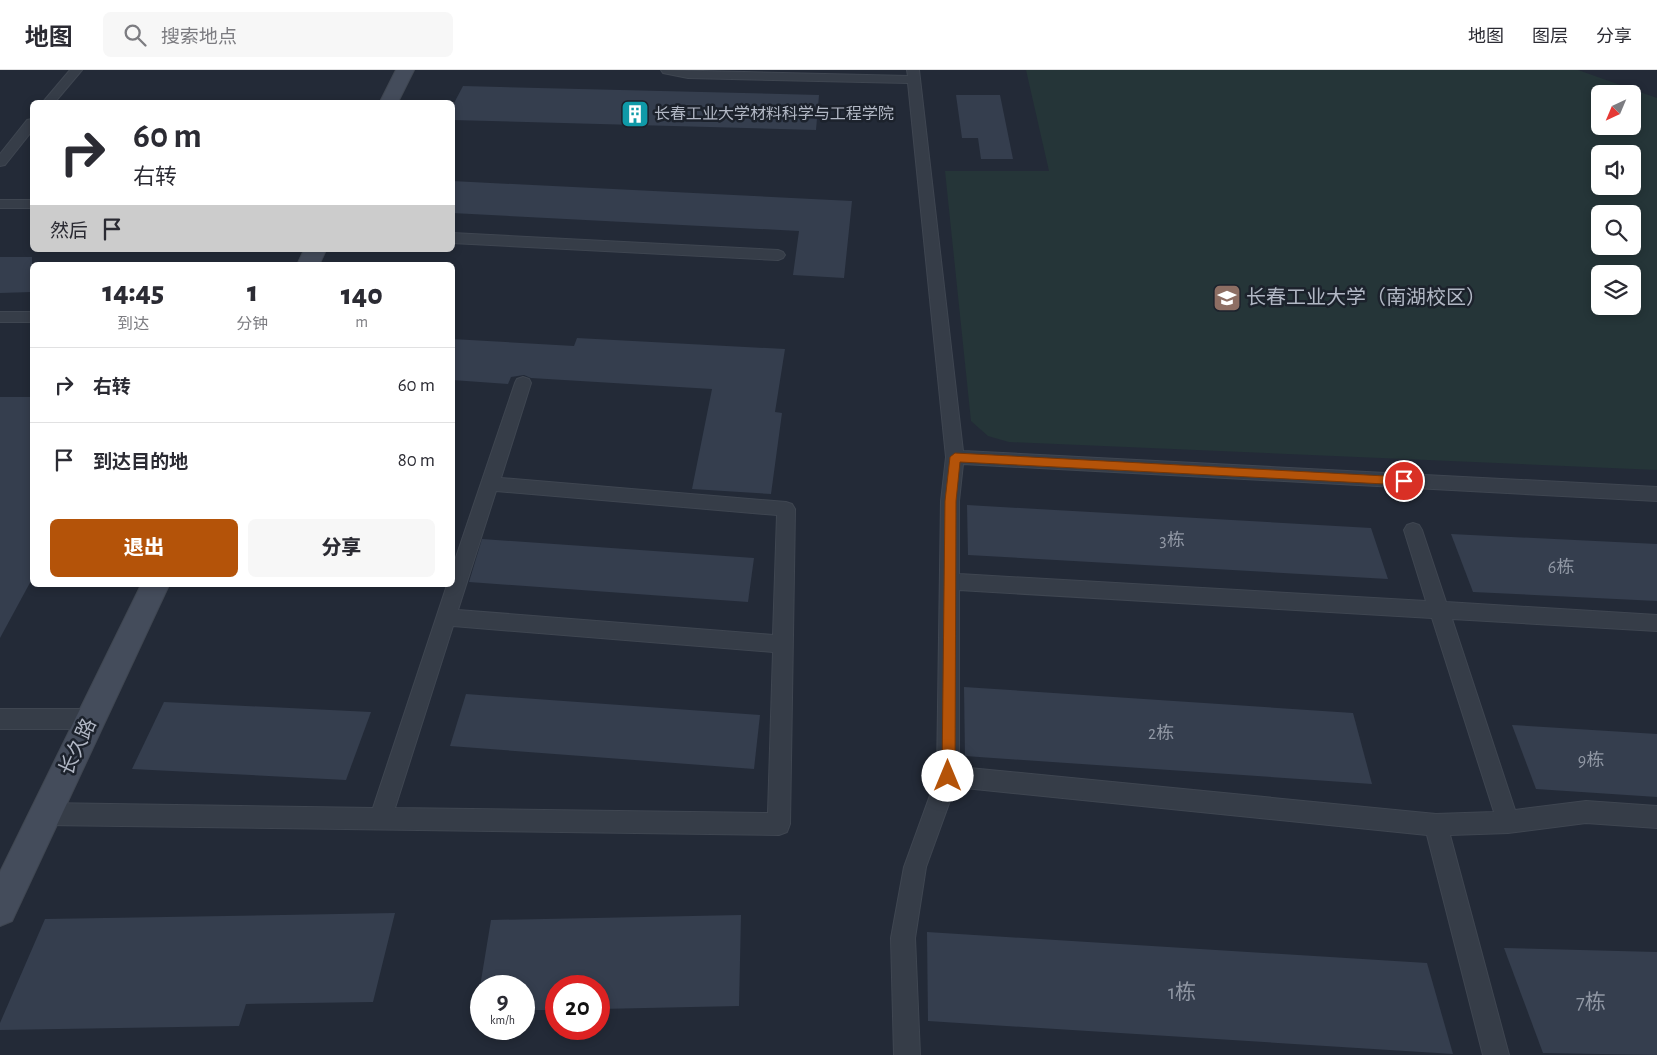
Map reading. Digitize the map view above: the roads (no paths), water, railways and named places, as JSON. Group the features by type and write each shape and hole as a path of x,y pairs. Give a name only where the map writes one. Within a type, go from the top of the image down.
{"street":[{"path":"390,100 405,70"},
{"name":"长久路","path":"0,909 154,587"}],"lane":[{"path":"51,100 76,70"},
{"path":"667,70 688,74 913,75 955,457 950,501 948,776 916,867 902,938 907,1055"},
{"path":"0,162 30,125"},
{"path":"0,204 30,204"},
{"path":"455,238 778,255"},
{"path":"0,317 30,317"},
{"path":"380,818 523,383"},
{"path":"955,457 1657,494"},
{"path":"46,814 779,824 786,509 490,484"},
{"path":"1413,530 1508,822"},
{"path":"950,581 1657,623"},
{"path":"446,617 783,644"},
{"path":"0,719 91,719"},
{"path":"948,776 1436,824 1508,822 1586,812 1657,817"},
{"path":"1436,824 1496,1055"}],"place":[{"name":"长春工业大学材料科学与工程学院","path":"635,114"},
{"name":"长春工业大学（南湖校区）","path":"1227,298"}]}
